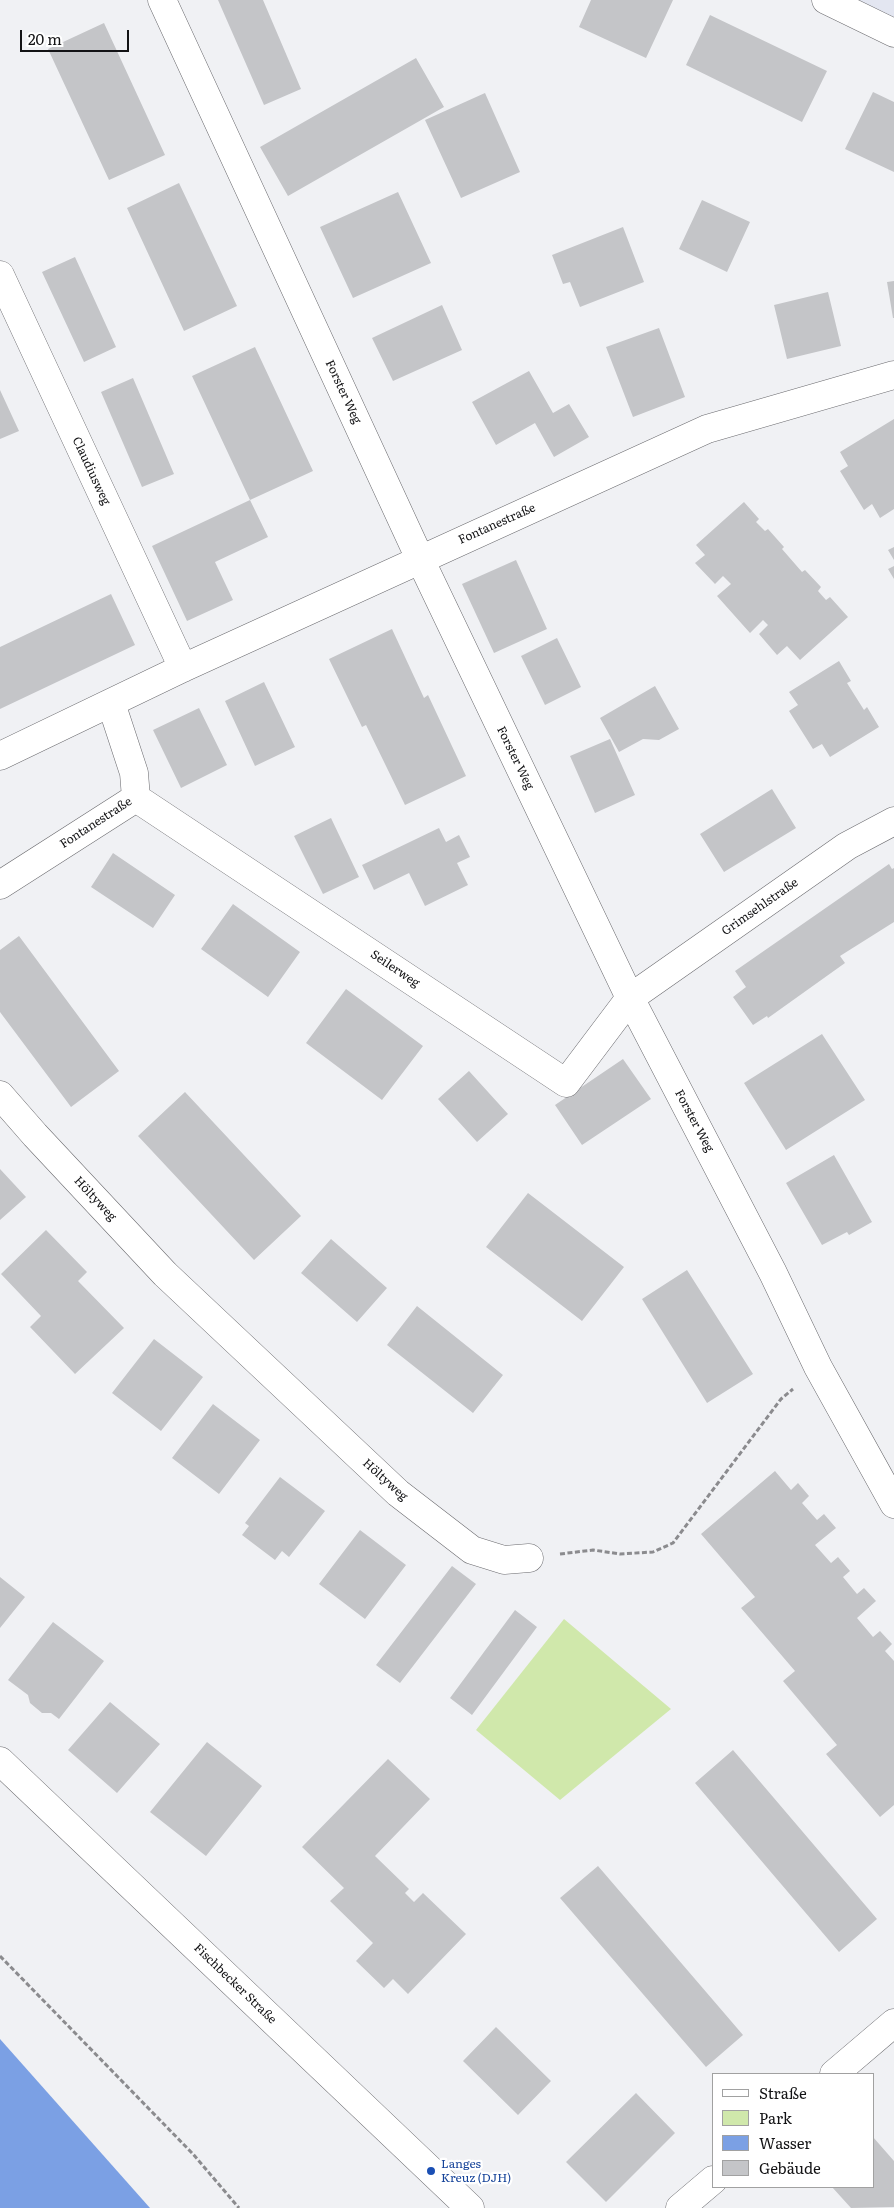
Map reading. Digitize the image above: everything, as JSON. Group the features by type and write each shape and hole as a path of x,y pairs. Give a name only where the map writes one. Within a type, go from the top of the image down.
{"street":[{"name":"Forster Weg","path":"162,0 420,558 630,998 773,1273 818,1367 894,1504"},
{"path":"826,0 894,33"},
{"name":"Claudiusweg","path":"0,275 183,668"},
{"name":"Fontanestraße","path":"0,756 183,668 420,558 707,429 894,375"},
{"name":"Fontanestraße","path":"0,885 136,798 134,773 111,703"},
{"name":"Seilerweg","path":"136,798 566,1083 630,998"},
{"name":"Grimsehlstraße","path":"630,998 847,846 894,821"},
{"name":"Höltyweg","path":"0,1095 165,1274 398,1494 472,1550 504,1560 529,1558"},
{"name":"Fischbecker Straße","path":"0,1761 470,2208"},
{"path":"835,2073 894,2022"},
{"path":"680,2208 712,2181"}],"path":[{"path":"529,1558 593,1550 620,1554 653,1552 672,1542 781,1399 818,1367"},
{"path":"0,1956 193,2154 239,2208"}],"shaded area":[{"path":"826,0 894,0 894,33"}],"green space":[{"path":"564,1619 671,1709 560,1800 476,1730"}],"water":[{"path":"0,2039 150,2208 0,2208"}],"building":[{"path":"218,0 263,0 301,89 264,105"},
{"path":"591,0 673,0 646,58 579,27"},
{"path":"710,15 827,71 802,122 686,65"},
{"path":"104,23 165,155 109,180 48,49"},
{"path":"416,58 444,107 288,196 260,147"},
{"path":"873,92 894,102 894,172 845,149"},
{"path":"485,93 520,172 461,198 425,120"},
{"path":"179,183 237,306 184,331 127,208"},
{"path":"398,192 431,263 353,298 320,227"},
{"path":"702,200 750,222 727,272 679,249"},
{"path":"623,227 644,282 580,307 570,282 563,284 552,255"},
{"path":"75,257 116,347 84,362 42,272"},
{"path":"894,281 894,318 893,318 887,282"},
{"path":"828,292 841,346 787,359 774,305"},
{"path":"442,305 462,350 393,381 372,338"},
{"path":"659,328 685,397 633,417 606,347"},
{"path":"255,347 313,471 250,500 192,376"},
{"path":"529,371 553,413 569,404 589,437 554,457 535,423 496,445 472,402"},
{"path":"133,378 174,474 142,487 101,392"},
{"path":"0,390 19,431 0,439"},
{"path":"894,419 894,509 880,518 872,504 864,510 840,471 848,466 840,452"},
{"path":"250,500 268,537 215,562 233,600 187,621 152,546"},
{"path":"744,502 759,519 756,522 765,531 768,529 802,572 805,570 821,587 818,591 826,600 830,597 848,617 800,660 787,646 777,655 759,634 768,625 763,620 750,633 717,596 731,584 723,576 715,584 695,563 705,555 696,545"},
{"path":"894,547 894,560 888,550"},
{"path":"516,560 547,629 494,653 462,584"},
{"path":"894,566 894,579 888,569"},
{"path":"111,594 135,645 0,709 0,647"},
{"path":"392,629 424,698 428,695 466,776 405,805 366,725 362,727 329,659"},
{"path":"557,638 581,687 545,705 521,656"},
{"path":"839,661 851,681 847,683 864,710 867,707 879,727 830,757 822,744 813,749 789,711 798,705 789,692"},
{"path":"264,682 295,747 255,766 225,701"},
{"path":"655,686 679,729 659,740 643,739 619,752 600,718"},
{"path":"199,708 227,765 181,788 153,730"},
{"path":"610,739 635,795 595,813 570,756"},
{"path":"772,789 796,828 724,872 700,834"},
{"path":"331,818 359,877 323,894 294,836"},
{"path":"439,828 446,842 459,835 470,857 457,863 468,885 425,906 409,873 374,890 362,865"},
{"path":"113,853 175,895 153,928 91,887"},
{"path":"889,864 892,869 894,868 894,922 840,956 845,963 768,1018 767,1016 753,1025 733,997 746,987 735,971"},
{"path":"233,904 300,952 268,997 201,949"},
{"path":"19,936 119,1071 71,1107 0,1012 0,950"},
{"path":"346,989 423,1046 382,1100 306,1043"},
{"path":"822,1034 865,1100 786,1150 744,1083"},
{"path":"623,1059 651,1099 582,1145 555,1105"},
{"path":"469,1071 508,1114 477,1142 438,1099"},
{"path":"185,1092 301,1216 254,1260 138,1136"},
{"path":"834,1155 872,1222 849,1235 847,1232 822,1245 786,1183"},
{"path":"0,1169 26,1197 0,1220"},
{"path":"528,1193 624,1267 582,1321 486,1247"},
{"path":"46,1230 87,1272 78,1281 124,1328 75,1374 30,1327 41,1316 1,1274"},
{"path":"331,1239 387,1288 357,1322 301,1273"},
{"path":"687,1270 753,1374 707,1403 642,1299"},
{"path":"417,1306 503,1375 473,1413 387,1345"},
{"path":"154,1339 203,1377 161,1431 112,1393"},
{"path":"213,1404 260,1440 219,1494 172,1458"},
{"path":"775,1471 791,1490 798,1483 809,1496 802,1503 817,1520 824,1514 836,1528 815,1545 831,1563 838,1557 850,1571 843,1577 857,1594 864,1588 876,1601 857,1618 873,1637 880,1631 892,1644 885,1651 894,1661 894,1805 880,1817 826,1754 837,1745 783,1681 795,1671 741,1608 755,1597 701,1534"},
{"path":"280,1477 325,1511 289,1557 282,1551 275,1560 242,1535 249,1526 245,1523"},
{"path":"360,1530 406,1565 365,1619 319,1584"},
{"path":"452,1566 476,1584 400,1683 376,1665"},
{"path":"0,1577 25,1597 0,1628"},
{"path":"515,1610 537,1627 472,1715 450,1698"},
{"path":"53,1622 104,1661 59,1719 51,1713 42,1713 30,1703 28,1695 8,1680"},
{"path":"110,1702 160,1744 117,1793 68,1750"},
{"path":"207,1742 262,1786 206,1856 150,1812"},
{"path":"733,1750 877,1919 839,1952 695,1783"},
{"path":"388,1759 430,1799 375,1856 409,1889 405,1893 414,1902 423,1893 466,1934 408,1994 393,1979 384,1988 356,1961 373,1943 330,1901 344,1888 302,1847"},
{"path":"598,1866 743,2035 706,2067 560,1898"},
{"path":"496,2027 551,2081 518,2115 463,2061"},
{"path":"636,2093 675,2133 606,2202 566,2162"},
{"path":"874,2138 894,2161 894,2207 851,2208 833,2188 874,2188"}],"place":[{"name":"Langes Kreuz (DJH)","path":"431,2171"}]}
